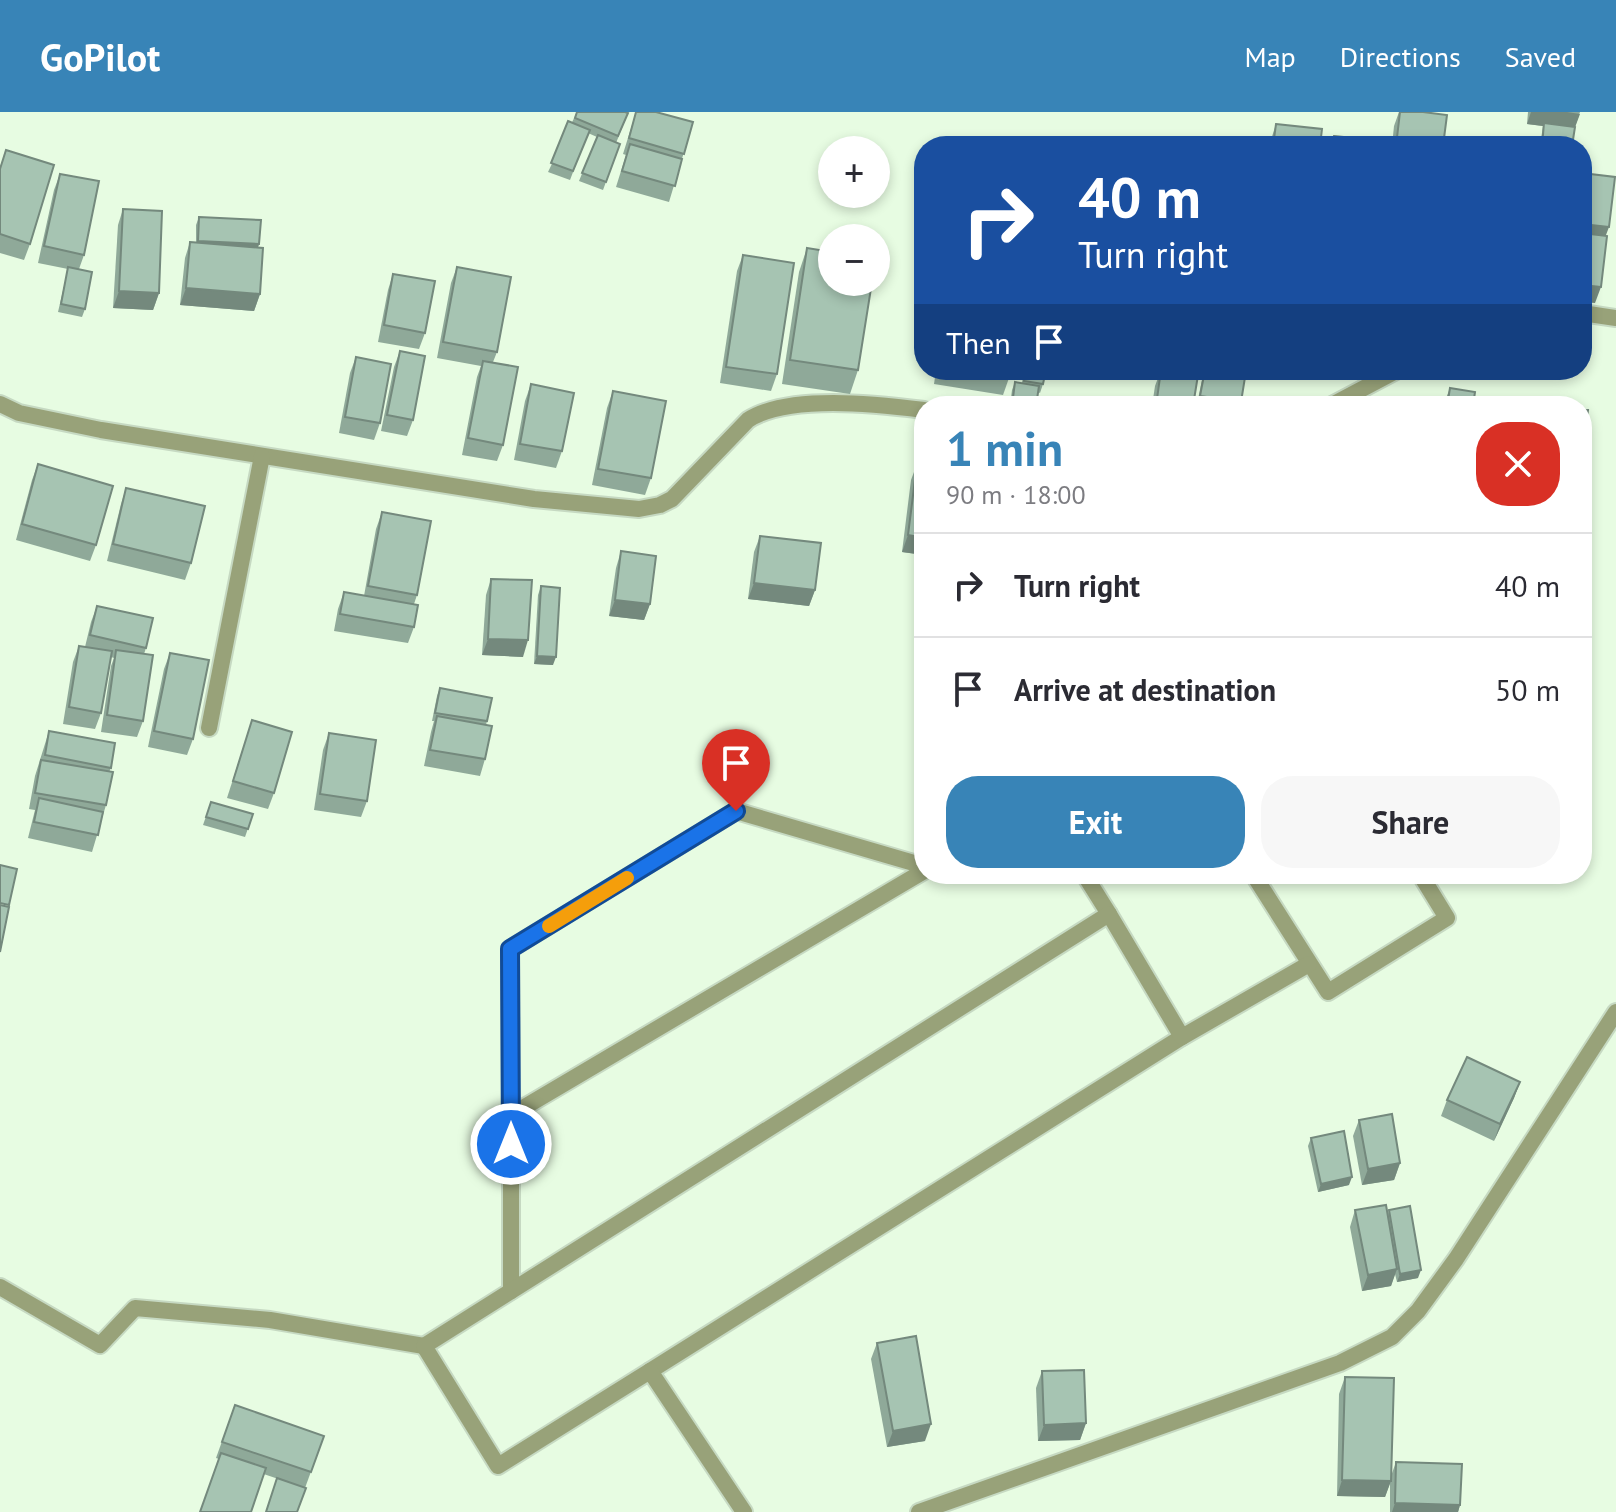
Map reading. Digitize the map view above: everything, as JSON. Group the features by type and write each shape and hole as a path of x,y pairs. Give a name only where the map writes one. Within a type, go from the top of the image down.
{"street":[{"path":"1592,314 1616,318"},
{"path":"1349,396 1379,380"},
{"path":"0,404 19,413 101,430 534,499 639,509 672,499 748,420 762,411 784,406 874,404 914,409"},
{"path":"209,728 262,456"},
{"path":"511,1291 510,949 736,811 914,866"},
{"path":"511,1115 914,875"},
{"path":"1090,884 1182,1037"},
{"path":"1259,884 1328,992 1447,918 1426,884"},
{"path":"0,1287 100,1345 135,1308 270,1320 424,1346 1109,914"},
{"path":"424,1346 498,1466 1182,1037 1309,964"},
{"path":"919,1512 1340,1363 1392,1337 1418,1311 1456,1259 1616,1012"},
{"path":"650,1371 744,1512"}],"building":[{"path":"577,112 628,113 618,136 575,118"},
{"path":"636,112 656,112 693,122 684,154 629,138"},
{"path":"1400,112 1447,115 1444,136 1397,136"},
{"path":"568,121 590,130 573,171 551,163"},
{"path":"1544,123 1575,127 1574,136 1543,136"},
{"path":"1276,124 1322,129 1321,136 1274,136"},
{"path":"598,135 620,144 606,182 582,173"},
{"path":"630,144 682,159 675,186 622,171"},
{"path":"6,150 54,165 30,244 0,234 0,169"},
{"path":"60,174 99,181 84,255 44,246"},
{"path":"1592,174 1615,177 1609,227 1592,225"},
{"path":"123,209 162,211 159,293 119,291"},
{"path":"199,217 261,220 259,244 198,241"},
{"path":"1592,234 1607,236 1601,287 1592,286"},
{"path":"190,242 263,248 260,294 186,288"},
{"path":"807,248 818,250 818,296 870,296 858,370 790,360"},
{"path":"743,255 794,263 777,374 726,367"},
{"path":"68,267 92,272 85,309 61,304"},
{"path":"457,267 511,277 497,352 443,342"},
{"path":"393,274 435,281 425,333 384,325"},
{"path":"400,351 425,356 413,420 387,415"},
{"path":"356,357 391,364 380,423 345,417"},
{"path":"483,361 518,367 503,445 468,438"},
{"path":"1024,380 1044,380 1043,384"},
{"path":"1160,380 1197,380 1195,396 1157,396"},
{"path":"1203,380 1245,380 1242,396 1200,396"},
{"path":"1015,382 1039,386 1038,396 1013,396"},
{"path":"531,384 574,393 562,451 520,444"},
{"path":"1450,388 1475,392 1474,396 1449,396"},
{"path":"613,391 666,401 651,478 598,469"},
{"path":"38,464 113,486 96,545 22,524"},
{"path":"126,488 205,506 191,563 113,544"},
{"path":"914,488 914,536 908,535"},
{"path":"382,512 431,521 417,595 368,586"},
{"path":"760,536 821,543 815,590 754,583"},
{"path":"621,551 656,556 650,604 615,600"},
{"path":"491,579 532,580 528,640 488,639"},
{"path":"541,586 560,588 556,657 537,656"},
{"path":"344,592 418,605 414,627 340,614"},
{"path":"97,606 153,618 146,648 90,635"},
{"path":"79,646 112,651 101,713 69,707"},
{"path":"116,650 153,655 143,721 107,715"},
{"path":"170,653 209,660 193,739 154,731"},
{"path":"440,688 492,698 487,721 435,713"},
{"path":"437,716 492,726 485,759 430,750"},
{"path":"252,720 292,732 274,793 233,781"},
{"path":"49,731 115,743 111,768 45,755"},
{"path":"329,733 376,740 367,801 320,794"},
{"path":"41,760 113,772 106,805 35,793"},
{"path":"39,798 103,812 98,835 34,822"},
{"path":"211,802 253,814 248,829 206,817"},
{"path":"0,865 17,869 9,905 0,903"},
{"path":"0,905 9,907 0,952"},
{"path":"1467,1057 1520,1082 1500,1124 1447,1100"},
{"path":"1392,1114 1400,1163 1368,1169 1359,1120"},
{"path":"1344,1131 1352,1177 1321,1184 1311,1138"},
{"path":"1386,1205 1397,1269 1368,1275 1355,1210"},
{"path":"1410,1206 1421,1270 1400,1274 1389,1210"},
{"path":"916,1336 931,1424 893,1431 877,1343"},
{"path":"1084,1370 1086,1423 1044,1425 1042,1371"},
{"path":"1345,1377 1394,1378 1391,1481 1342,1480"},
{"path":"235,1405 324,1436 311,1472 222,1442"},
{"path":"221,1453 266,1468 251,1512 200,1512"},
{"path":"1396,1462 1462,1464 1460,1505 1395,1503"},
{"path":"277,1478 306,1488 297,1512 266,1512"}],"slow traffic":[{"path":"549,926 627,878"}],"route":[{"path":"511,1144 510,949 736,811"}]}
